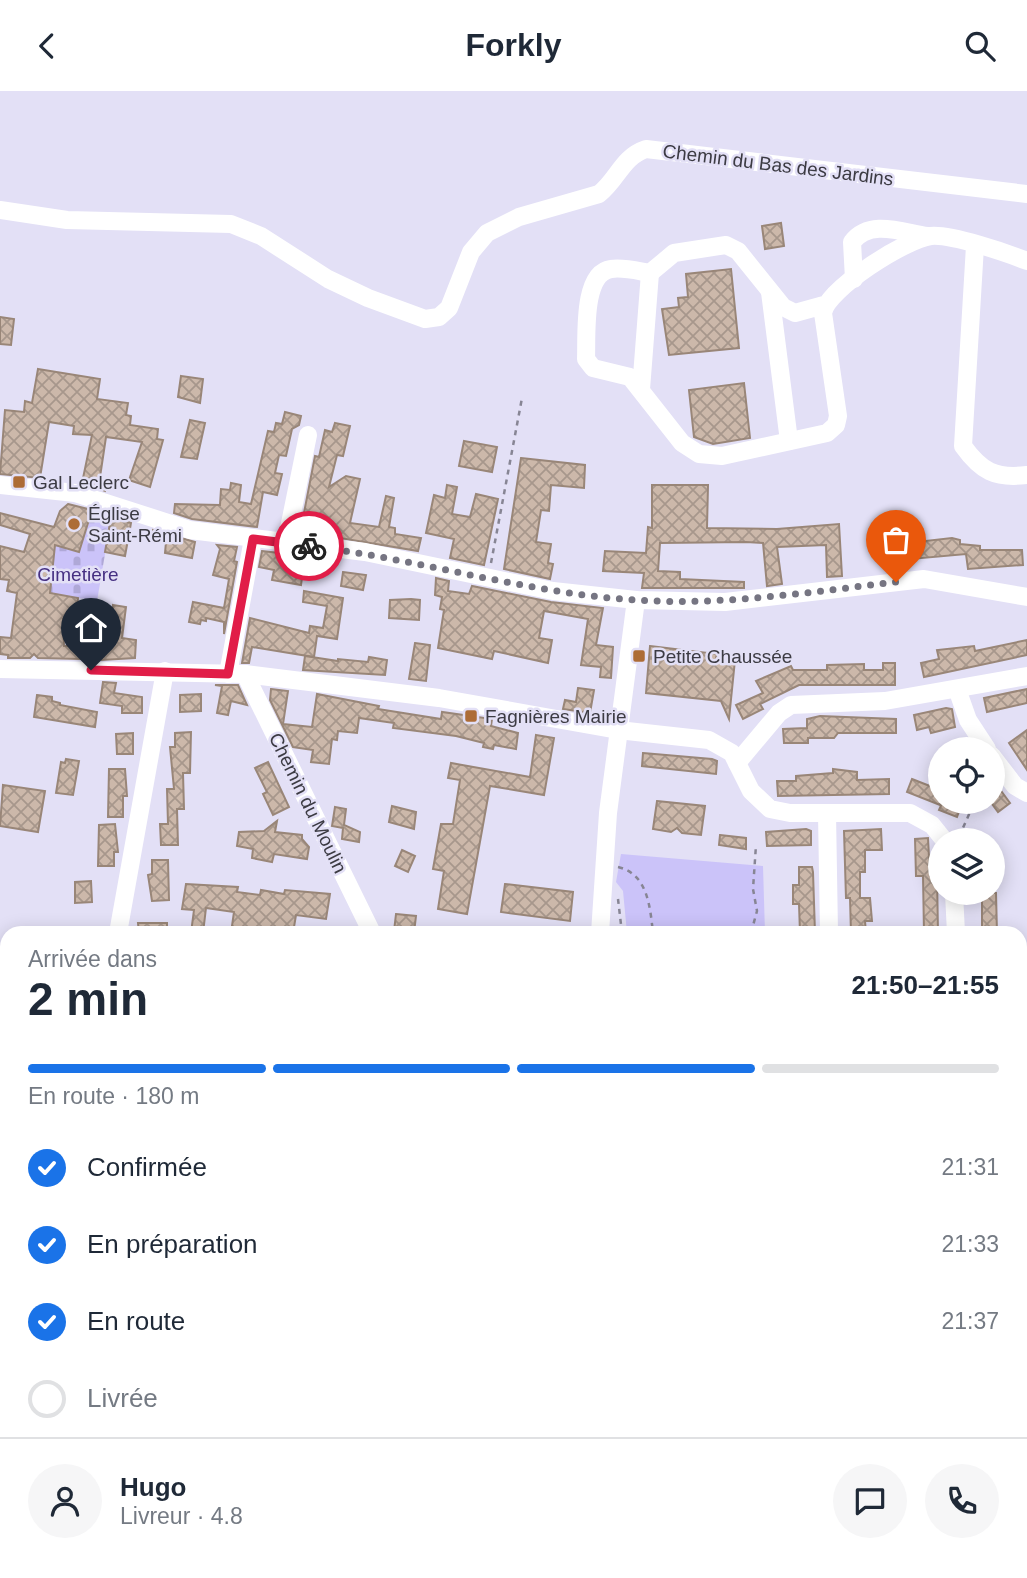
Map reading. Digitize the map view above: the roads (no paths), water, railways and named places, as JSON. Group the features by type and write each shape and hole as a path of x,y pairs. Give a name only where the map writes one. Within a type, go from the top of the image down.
{"street":[{"name":"Chemin du Bas des Jardins","path":"0,210 67,220 231,224 261,236 328,279 368,298 425,319 439,317 449,308 471,253 487,233 519,217 599,194 607,188 628,158 646,149 1027,194"},
{"path":"854,279 852,242 860,232 875,228 930,236 1022,256"},
{"path":"640,389 650,273 674,253 726,245 738,251 783,307 795,313 824,305 854,279 902,247 930,236"},
{"path":"975,246 962,446 977,465 1000,476 1027,475"},
{"path":"650,273 610,268 600,274 590,286 586,359 593,368 630,377 682,443 699,454 722,456 827,433 836,425 838,416 824,305"},
{"path":"770,292 789,441"},
{"path":"286,543 308,435"},
{"path":"0,485 75,493 180,527 253,539 365,552 553,591 636,600 725,601 924,579 1027,597"},
{"path":"236,674 253,539"},
{"path":"600,926 605,839 636,600"},
{"path":"0,669 236,674 439,698 618,730 709,740 732,753 756,799 769,809 790,813 910,813 935,828"},
{"path":"119,926 165,671"},
{"name":"Chemin du Moulin","path":"236,674 368,926"},
{"path":"737,763 779,713 791,705 885,701 1027,676"},
{"path":"957,689 968,720 979,737"},
{"path":"1005,773 1015,786 1027,793"},
{"path":"827,813 830,926"},
{"path":"955,905 956,926"}],"place":[{"name":"Gal Leclerc","path":"19,482"},
{"name":"Église Saint-Rémi","path":"74,524"},
{"name":"Petite Chaussée","path":"639,656"},
{"name":"Fagnières Mairie","path":"471,716"}],"park label":[{"name":"Cimetière","path":"78,574"}]}
